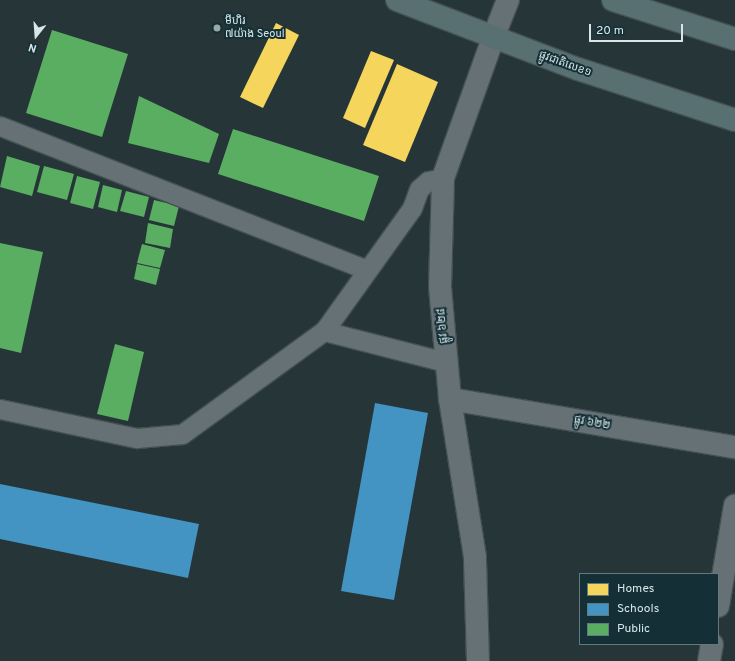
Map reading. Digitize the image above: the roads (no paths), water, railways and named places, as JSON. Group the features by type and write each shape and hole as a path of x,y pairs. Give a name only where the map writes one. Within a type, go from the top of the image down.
{"highway":[{"name":"ផ្លូវជាតិលេខ១","path":"397,0 493,38 578,69 735,120"},
{"path":"613,0 735,40"}],"street":[{"name":"ផ្លូវ ៦២៨","path":"478,661 475,557 450,399 440,287 443,178 508,0"},
{"name":"ផ្លូវ ៦២២","path":"450,399 735,447"},
{"path":"719,600 735,505"},
{"path":"709,661 712,645"}],"lane":[{"path":"0,126 367,270"},
{"path":"0,409 137,438 182,434 324,331 412,208 419,190 428,181 443,178"},
{"path":"324,331 446,362"}],"place":[{"name":"មីហិរ ៧យ៉ាង Seoul","path":"217,28"}]}
